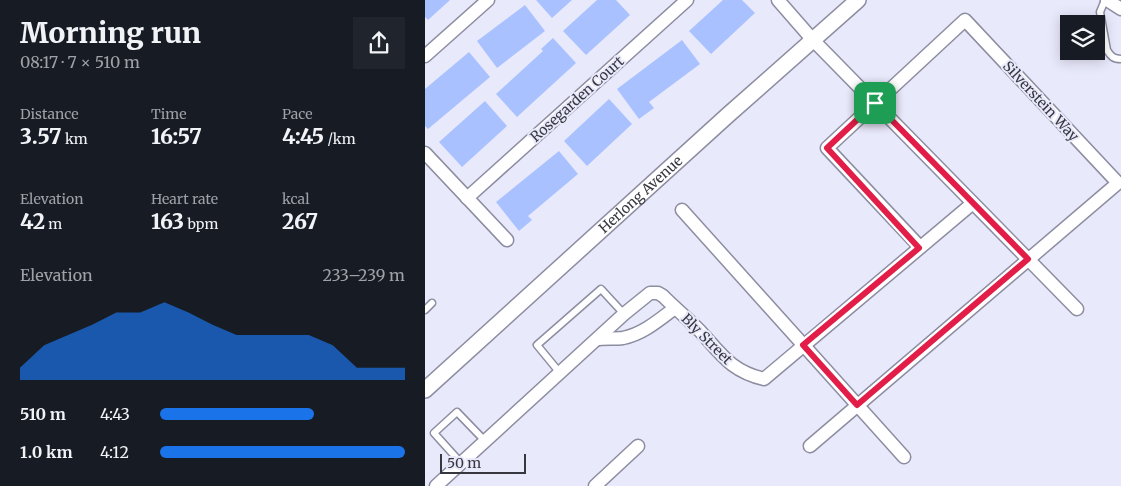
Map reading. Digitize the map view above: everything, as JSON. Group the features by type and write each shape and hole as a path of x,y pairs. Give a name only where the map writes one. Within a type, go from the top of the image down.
{"street":[{"path":"425,56 488,0"},
{"name":"Rosegarden Court","path":"467,198 687,0"},
{"path":"778,0 813,39 1077,309"},
{"name":"Herlong Avenue","path":"425,390 858,0"},
{"path":"1106,0 1121,10"},
{"name":"Silverstein Way","path":"875,103 965,20 1118,183 1028,259"},
{"path":"875,103 827,148 919,248"},
{"path":"425,153 507,240"},
{"name":"Bly Street","path":"436,486 599,339 624,314 650,293 658,293 663,296 732,365 747,375 764,379 973,203"},
{"path":"682,210 904,457"},
{"path":"810,446 1028,259"},
{"name":"Bly Street","path":"599,339 622,338 636,334 675,308"},
{"path":"595,486 638,446"}],"lane":[{"path":"1106,0 1100,12 1107,50 1110,56 1115,59 1121,59"},
{"path":"560,373 537,346 601,289 624,314"},
{"path":"425,310 432,303"},
{"path":"461,463 434,433 457,412 485,441"}],"building":[{"path":"425,0 450,0 428,20 425,17"},
{"path":"536,0 572,0 552,18"},
{"path":"597,0 616,0 630,15 586,55 563,31"},
{"path":"723,0 742,0 755,13 711,54 689,31"},
{"path":"525,5 545,31 497,68 477,41"},
{"path":"553,38 576,63 517,117 496,94 543,51 541,49"},
{"path":"682,40 700,64 649,102 654,108 639,119 617,89"},
{"path":"469,52 490,77 428,129 425,126 425,89"},
{"path":"609,99 632,124 587,166 564,141"},
{"path":"485,101 507,126 462,167 439,142"},
{"path":"559,151 578,174 528,216 532,220 519,231 496,202"}],"route":[{"path":"875,103 1028,259 857,405 803,345 919,248 827,148 875,103"}]}
